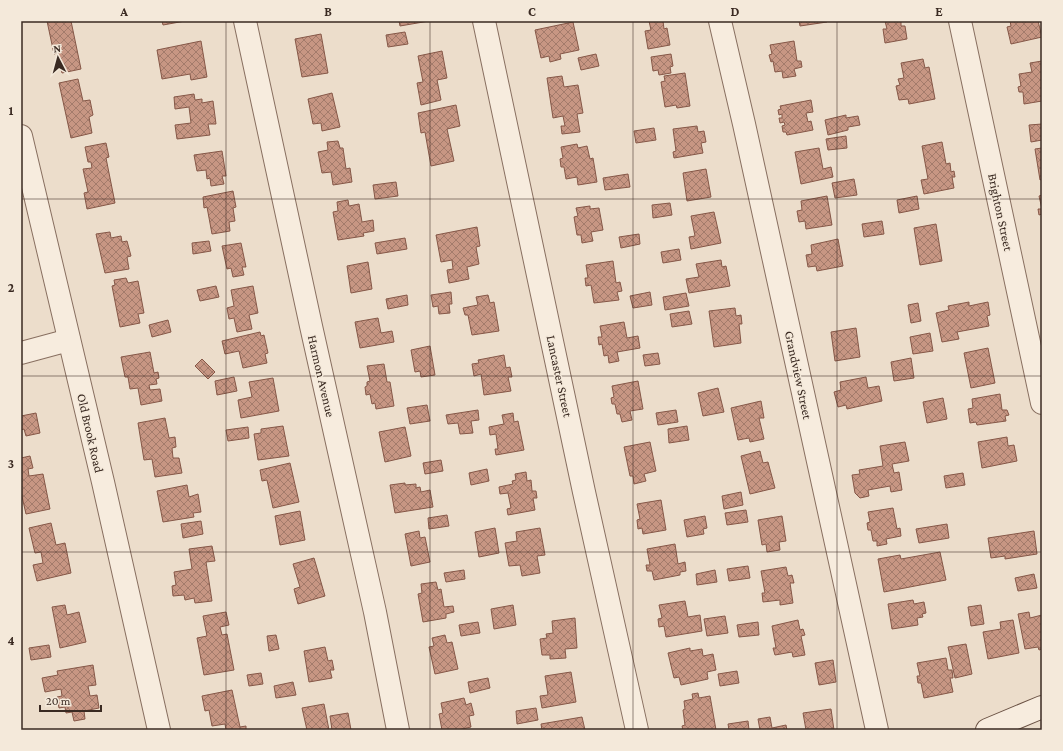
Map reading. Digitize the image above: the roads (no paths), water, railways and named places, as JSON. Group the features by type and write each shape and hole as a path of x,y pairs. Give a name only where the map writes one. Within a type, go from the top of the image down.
{"street":[{"name":"Harmon Avenue","path":"245,21 309,319 375,612 398,730"},
{"name":"Lancaster Street","path":"484,21 582,484 637,730"},
{"name":"Grandview Street","path":"720,21 746,132 877,730"},
{"name":"Brighton Street","path":"960,21 1042,402"},
{"name":"Old Brook Road","path":"21,136 159,730"},
{"path":"21,353 69,340"},
{"path":"987,730 1042,707"}]}
